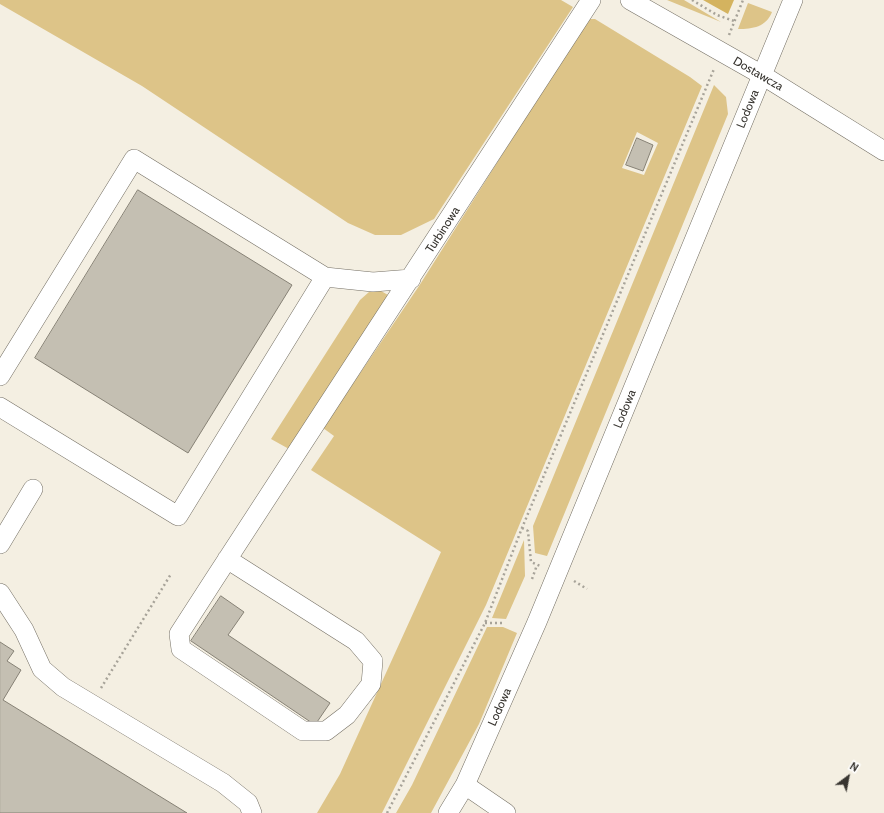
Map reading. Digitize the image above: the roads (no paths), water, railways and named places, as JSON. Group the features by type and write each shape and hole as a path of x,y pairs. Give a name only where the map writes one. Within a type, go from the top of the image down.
{"street":[{"name":"Turbinowa","path":"227,559 356,641 373,661 371,684 347,715 326,731 303,731 181,649 179,634 227,559 292,458 411,279 591,0"},
{"name":"Dostawcza","path":"630,0 762,76 884,151"},
{"name":"Lodowa","path":"448,813 465,784 552,588 793,0"},
{"path":"0,376 134,159 325,277 373,282 411,279"},
{"path":"0,407 178,516 325,277"},
{"path":"0,544 33,489"},
{"path":"0,593 24,630 42,669 63,687 223,783 248,802 252,813"},
{"path":"465,784 506,813"}]}
